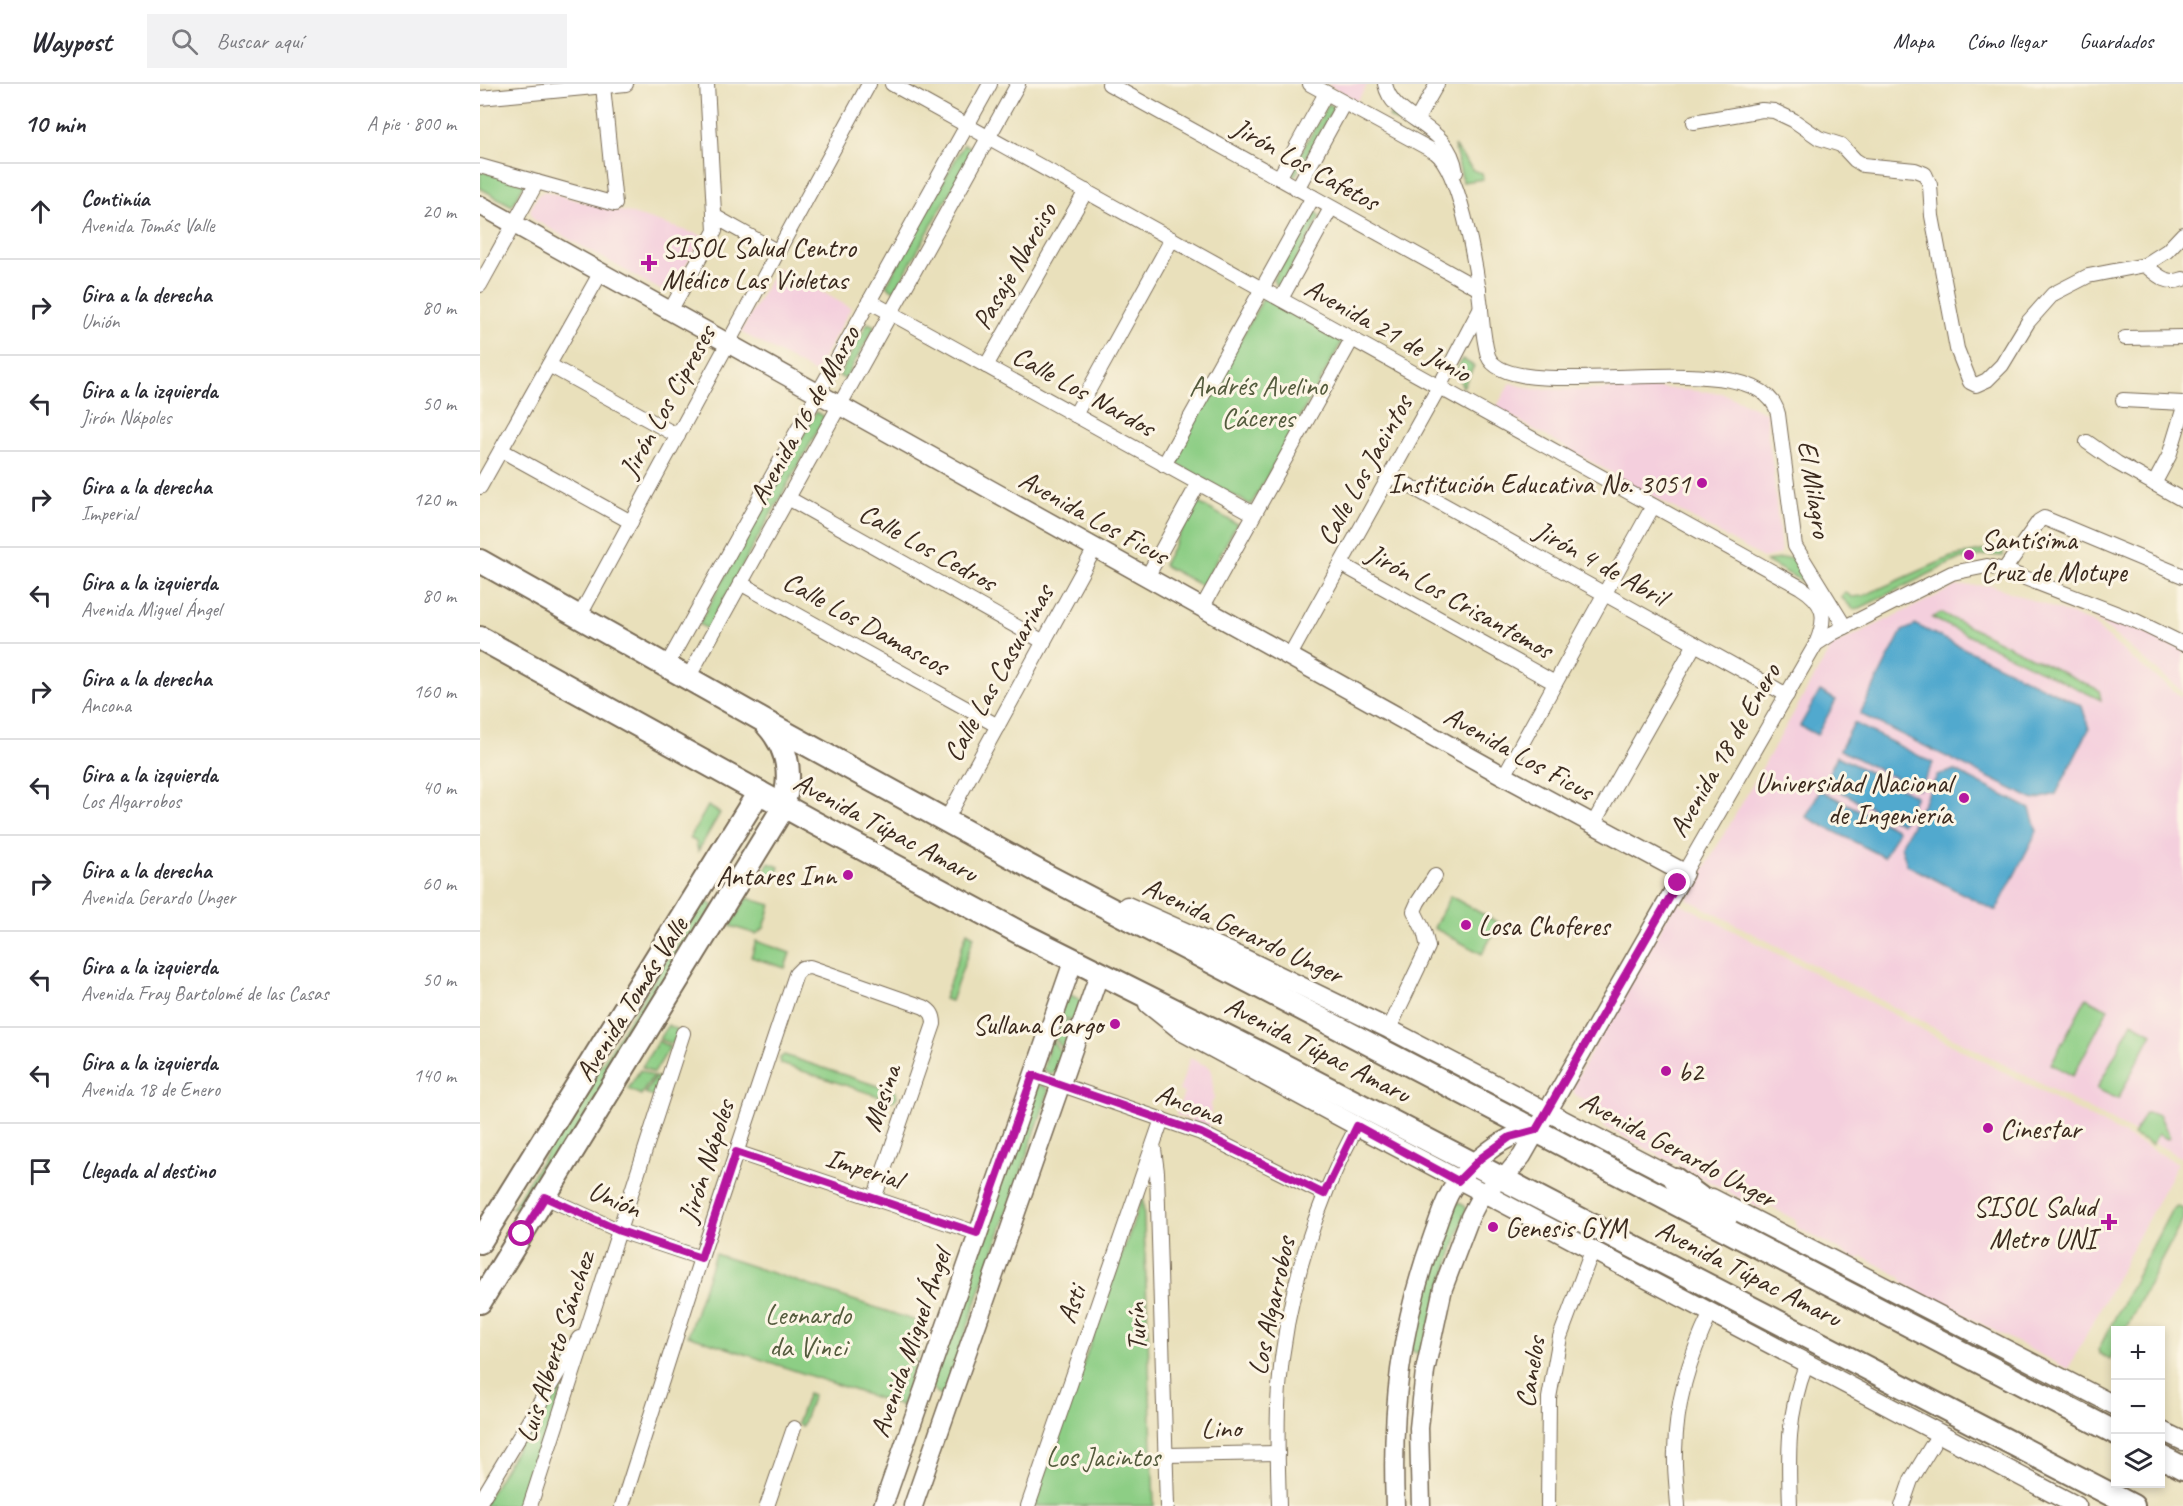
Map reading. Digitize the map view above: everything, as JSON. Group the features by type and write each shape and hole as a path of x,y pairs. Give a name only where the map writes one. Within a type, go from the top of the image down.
{"main road":[{"name":"Avenida Túpac Amaru","path":"480,561 945,822 2111,1431"},
{"name":"Avenida Túpac Amaru","path":"480,638 783,806 1014,929 1475,1164 2133,1506"},
{"name":"Avenida Tomás Valle","path":"480,1302 777,820 788,786 788,762 780,742 764,722"},
{"name":"Avenida Tomás Valle","path":"480,1242 759,792"},
{"path":"698,893 707,891 715,893 721,900 722,908"},
{"path":"1675,1179 1780,1258"}],"street":[{"path":"480,98 626,84"},
{"path":"670,311 715,231 707,84"},
{"name":"Jirón Los Cipreses","path":"579,616 869,84"},
{"name":"Avenida 21 de Junio","path":"892,84 1809,592 1819,603 1823,616 1821,634 1816,644"},
{"name":"Avenida 16 de Marzo","path":"667,665 990,84"},
{"name":"Avenida 16 de Marzo","path":"688,678 1018,84"},
{"name":"Jirón Los Cafetos","path":"1109,84 1479,289"},
{"path":"1310,84 1440,156 1449,168 1459,198"},
{"path":"1385,84 1392,101 1417,119 1449,148 1455,166 1459,198"},
{"path":"1417,119 1437,84"},
{"path":"480,166 615,204 603,86"},
{"path":"1278,178 1326,93"},
{"path":"1297,189 1344,103"},
{"path":"1694,122 1762,110 1774,111 1793,120 1819,138 1840,145 1863,165 1915,170 1926,174 1930,184 1932,216 1957,349 1970,382 1978,385 1994,374 2005,361 2028,322 2061,288 2088,276 2145,265 2167,251 2183,234"},
{"path":"480,285 537,182"},
{"name":"Pasaje Narciso","path":"987,366 1086,191"},
{"path":"1164,465 1312,197"},
{"name":"El Milagro","path":"1459,198 1479,289 1486,349 1489,360 1498,369 1546,378 1649,375 1713,379 1751,386 1766,394 1775,404 1795,546 1845,627"},
{"name":"Avenida Los Ficus","path":"480,205 1289,657 1683,873"},
{"path":"1281,299 1331,207"},
{"path":"714,216 778,252"},
{"path":"1075,415 1172,239"},
{"path":"2145,265 2166,280 2176,282 2183,279"},
{"path":"480,487 601,272"},
{"name":"Calle Los Nardos","path":"869,301 1254,514"},
{"name":"Calle Los Jacintos","path":"1289,657 1481,307"},
{"path":"2125,339 2183,337"},
{"path":"1202,608 1352,339"},
{"path":"549,364 678,436"},
{"path":"2123,400 2183,403"},
{"path":"2154,484 2169,456 2183,410"},
{"path":"2087,442 2183,500"},
{"path":"501,450 631,522"},
{"name":"Jirón 4 de Abril","path":"1390,476 1787,695"},
{"path":"1147,577 1198,484"},
{"name":"Calle Los Cedros","path":"788,498 1044,642"},
{"path":"1504,776 1653,506"},
{"path":"2004,570 2039,521 2044,518 2183,576"},
{"name":"Calle Las Casuarinas","path":"945,822 1095,548"},
{"name":"Jirón Los Crisantemos","path":"1341,564 1555,683"},
{"path":"1845,627 1952,573 1987,567 2004,570 2136,621 2183,644"},
{"name":"Calle Los Damascos","path":"740,583 998,726"},
{"name":"Avenida 18 de Enero","path":"1482,1194 1522,1156 1816,644 1845,627"},
{"path":"1593,824 1695,644"},
{"name":"Avenida Gerardo Unger","path":"1047,876 1092,890 1239,956 1389,1029 2111,1404"},
{"path":"1389,1029 1427,951 1426,936 1414,912 1435,876"},
{"name":"Avenida Miguel Ángel","path":"883,1506 1074,959"},
{"name":"Jirón Nápoles","path":"622,1506 701,1258 796,974 801,968 810,968 924,1007 932,1013"},
{"path":"1108,976 1183,1032 1482,1194 2078,1506"},
{"name":"Avenida Miguel Ángel","path":"913,1506 1060,1084 1108,976"},
{"name":"Mesina","path":"874,1198 934,1023 932,1013"},
{"name":"Luis Alberto Sánchez","path":"530,1506 683,1033"},
{"name":"Ancona","path":"1033,1075 1222,1142 1324,1194"},
{"name":"Asti","path":"1028,1506 1162,1119"},
{"name":"Los Algarrobos","path":"1279,1506 1279,1386 1287,1328 1302,1261 1324,1194 1357,1126"},
{"path":"1395,1506 1393,1452 1400,1368 1407,1327 1425,1258 1441,1215 1458,1181 1475,1164 1510,1137 1536,1130"},
{"name":"Turín","path":"1154,1147 1157,1158 1167,1506"},
{"name":"Imperial","path":"736,1152 977,1233"},
{"path":"1421,1506 1419,1428 1425,1371 1443,1288 1470,1217 1482,1194"},
{"name":"Unión","path":"545,1197 620,1231 701,1258"},
{"name":"Canelos","path":"1548,1506 1551,1388 1560,1337 1592,1251"},
{"path":"1678,1506 1674,1453 1679,1406 1691,1358 1711,1313"},
{"path":"480,1502 573,1347 588,1328"},
{"path":"1790,1506 1788,1462 1790,1432 1795,1396 1806,1365"},
{"path":"1400,1368 1425,1371"},
{"path":"917,1406 944,1415"},
{"path":"767,1506 794,1428"},
{"path":"2165,1432 2183,1441"},
{"path":"1902,1506 1911,1480 1939,1434"},
{"name":"Lino","path":"1166,1455 1278,1453"}],"shaded area":[{"path":"1327,84 1368,84 1357,101"},
{"name":"SISOL Salud Centro Médico Las Violetas","path":"545,191 611,210 626,212 703,236 672,289 664,292 533,219 530,210 538,195"},
{"path":"777,267 851,308 815,373 741,332"},
{"name":"Institución Educativa No. 3051","path":"1510,383 1533,389 1587,390 1648,387 1722,393 1767,413 1781,554 1763,558 1496,408"},
{"name":"Universidad Nacional de Ingeniería","path":"1991,585 2091,622 2132,659 2183,698 2183,1158 1687,899 1832,646 1957,586"},
{"path":"2097,611 2183,649 2183,692 2094,618"},
{"path":"1676,901 2178,1163 2068,1369 1903,1283 1901,1277 1863,1257 1856,1259 1798,1228 1795,1220 1768,1205 1759,1208 1605,1127 1597,1118 1597,1108 1575,1095 1572,1086"},
{"path":"1190,1058 1211,1068 1214,1098 1211,1104 1210,1127 1176,1115 1184,1093 1179,1091"}],"green space":[{"path":"1328,104 1334,107 1295,176 1292,176 1290,173"},
{"path":"1391,114 1400,119 1402,116 1436,145 1389,117"},
{"path":"964,144 974,149 895,291 886,286"},
{"path":"1454,146 1473,170 1482,173 1483,179 1463,182"},
{"path":"480,171 525,183 512,206 480,188"},
{"path":"1311,212 1317,212 1320,217 1282,285 1276,285 1273,280"},
{"name":"Andrés Avelino Cáceres","path":"1264,297 1343,340 1251,505 1173,462"},
{"path":"868,323 875,326 845,379 839,376"},
{"path":"1462,359 1474,366 1463,387 1456,373"},
{"path":"816,412 825,417 707,629 699,624"},
{"path":"1197,502 1237,524 1202,586 1163,565"},
{"path":"1991,549 2003,552 2003,556 1987,555 1957,560 1860,608 1853,609 1841,597 1845,592 1852,597 1863,596 1951,557"},
{"path":"1794,557 1814,588 1766,561"},
{"path":"1941,613 2099,690 2101,700 1932,618"},
{"path":"708,806 720,813 698,851 696,842 690,838"},
{"path":"769,863 779,867 773,883 759,879"},
{"name":"Losa Choferes","path":"1450,896 1499,923 1482,954 1434,928"},
{"path":"747,898 771,905 764,928 756,934 730,926"},
{"path":"706,901 714,906 531,1206 512,1208 700,906"},
{"path":"967,932 974,936 951,1001 944,999"},
{"path":"756,941 790,953 785,968 751,957"},
{"path":"1067,993 1082,1001 1075,1021 1059,1016"},
{"path":"2086,998 2108,1009 2073,1076 2051,1064"},
{"path":"1058,1018 1074,1023 1064,1050 1052,1035"},
{"path":"2132,1022 2152,1033 2118,1099 2097,1089"},
{"path":"668,1025 680,1031 672,1044 659,1039"},
{"path":"1051,1039 1063,1055 1056,1071 1051,1074 1043,1070"},
{"path":"658,1041 670,1047 654,1073 642,1067"},
{"path":"784,1055 896,1092 897,1097 893,1101 781,1064 780,1058"},
{"path":"640,1070 653,1076 641,1095 628,1089"},
{"path":"655,1077 663,1080 657,1098 645,1093"},
{"path":"1043,1085 1049,1091 943,1398 930,1386 1034,1087"},
{"path":"2145,1113 2159,1114 2170,1138 2167,1139 2158,1134 2152,1145 2133,1135"},
{"name":"Los Jacintos","path":"1143,1195 1154,1506 1033,1506"},
{"path":"1455,1201 1465,1206 1466,1209 1421,1352 1416,1353 1411,1350 1424,1285"},
{"path":"2177,1206 2183,1209 2183,1219 2127,1326 2111,1326 2110,1360 2098,1350 2171,1211"},
{"name":"Leonardo da Vinci","path":"715,1254 928,1325 901,1406 688,1335"},
{"path":"576,1347 525,1506 483,1506"},
{"path":"808,1393 813,1395 802,1426 797,1424"}],"water":[{"path":"1916,625 2082,706 2089,729 2056,794 2034,800 1860,714 1902,631"},
{"path":"1820,691 1836,700 1817,735 1800,726"},
{"path":"1854,723 1933,763 1919,790 1840,750"},
{"path":"1837,756 1916,796 1902,824 1824,783"},
{"path":"1954,770 2030,809 2037,831 1996,911 1907,865 1901,846 1937,776"},
{"path":"1820,790 1898,830 1884,857 1806,817"}],"place":[{"name":"SISOL Salud Centro Médico Las Violetas","path":"649,263"},
{"name":"Institución Educativa No. 3051","path":"1702,483"},
{"name":"Santísima Cruz de Motupe","path":"1969,555"},
{"name":"Universidad Nacional de Ingeniería","path":"1964,798"},
{"name":"Antares Inn","path":"848,875"},
{"name":"Losa Choferes","path":"1466,925"},
{"name":"Sullana Cargo","path":"1115,1024"},
{"name":"b2","path":"1666,1071"},
{"name":"Cinestar","path":"1988,1128"},
{"name":"SISOL Salud Metro UNI","path":"2109,1222"},
{"name":"Genesis GYM","path":"1493,1227"}],"route":[{"path":"522,1234 545,1197 620,1231 701,1258 736,1152 977,1233 1033,1075 1201,1133 1324,1194 1357,1126 1458,1181 1481,1158 1510,1137 1536,1130 1678,883"}]}
